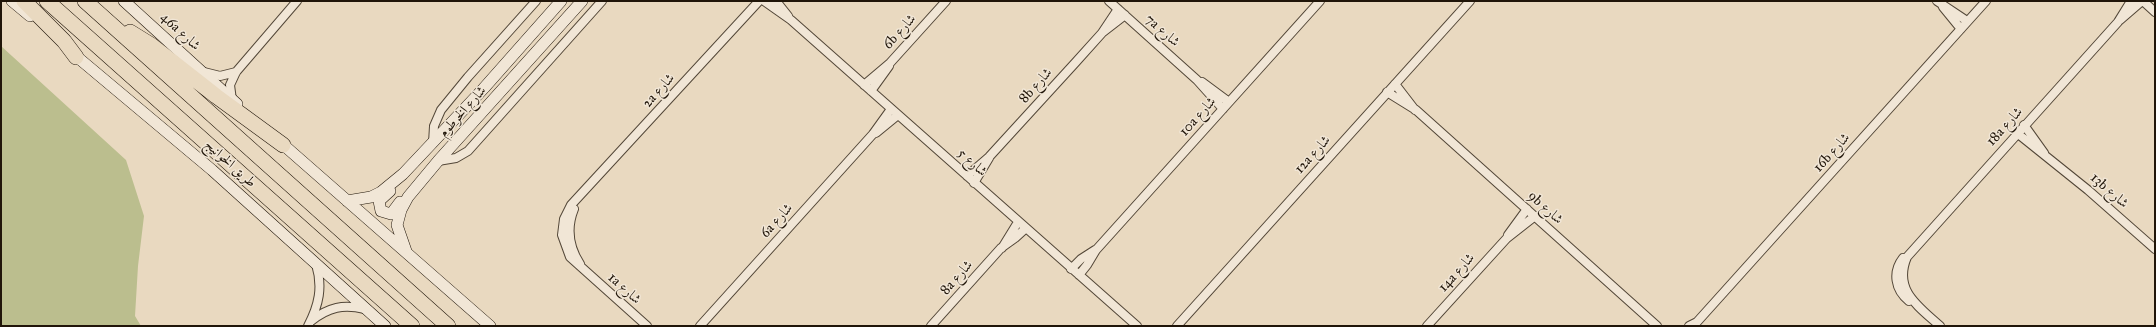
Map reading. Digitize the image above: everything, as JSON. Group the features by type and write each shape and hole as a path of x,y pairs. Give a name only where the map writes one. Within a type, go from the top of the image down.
{"highway":[{"path":"24,1 64,41 76,57"},
{"name":"طريق الخوانيج","path":"47,1 412,326"},
{"name":"طريق الخوانيج","path":"86,1 448,326"},
{"path":"116,28 140,37 283,145"}],"street":[{"path":"12,1 76,57 212,170 385,326"},
{"name":"46a شارع","path":"124,1 232,100 490,326"},
{"path":"433,143 434,126 441,110 468,77 536,1"},
{"name":"شارع الخرطوم","path":"347,201 371,197 381,192 403,174 484,88 560,1"},
{"name":"شارع الخرطوم","path":"408,255 398,233 398,219 408,197 438,161 582,1"},
{"path":"438,161 456,158 472,148 602,1"},
{"name":"2a شارع","path":"566,240 564,219 571,205 759,1"},
{"name":"شارع 5","path":"764,1 791,20 1136,326"},
{"name":"شارع 5","path":"776,1 791,20"},
{"name":"6b شارع","path":"864,85 890,63 946,1"},
{"name":"7a شارع","path":"1109,1 1197,80 1223,108"},
{"name":"10a شارع","path":"1079,275 1096,250 1320,1"},
{"name":"12a شارع","path":"1177,326 1470,1"},
{"name":"16b شارع","path":"1689,326 1696,324 1986,1"},
{"name":"18a شارع","path":"1940,326 1916,305 1905,298 1899,280 1904,264 1911,251 2118,22 2131,1"},
{"path":"2142,1 2155,12"},
{"name":"18a شارع","path":"2118,22 2132,12 2142,1"},
{"path":"232,100 230,89 236,72 293,2"},
{"path":"1939,3 1967,22"},
{"path":"1939,3 1961,29"},
{"name":"8b شارع","path":"966,176 989,157 1102,33 1118,9"},
{"name":"8b شارع","path":"1102,33 1125,15"},
{"name":"6b شارع","path":"871,91 890,63"},
{"name":"46a شارع","path":"198,69 209,74 220,76 236,72"},
{"name":"7a شارع","path":"1197,80 1214,90 1229,102"},
{"name":"9b شارع","path":"1395,84 1416,110 1657,326"},
{"name":"9b شارع","path":"1387,92 1416,110"},
{"name":"6a شارع","path":"700,326 873,134 891,109"},
{"name":"6a شارع","path":"873,134 898,115"},
{"name":"13b شارع","path":"2024,125 2045,153"},
{"name":"13b شارع","path":"2017,133 2029,144 2045,153 2153,244"},
{"name":"8b شارع","path":"974,183 989,157"},
{"path":"403,174 396,186 379,201 381,211 388,214 394,212 407,194 416,188"},
{"name":"14a شارع","path":"1507,238 1526,209"},
{"name":"14a شارع","path":"1427,326 1507,238 1534,216"},
{"name":"8a شارع","path":"931,326 1001,248 1018,222"},
{"name":"8a شارع","path":"1001,248 1016,238 1026,228"},
{"name":"1a شارع","path":"566,240 570,257 647,326"},
{"name":"10a شارع","path":"1072,269 1081,259 1096,250"},
{"path":"309,324 320,291 320,279 315,263"},
{"path":"309,324 324,311 334,307 351,306 367,309"}],"green space":[{"path":"1,46 126,160 144,216 138,266 135,316 141,326 1,326"}]}
